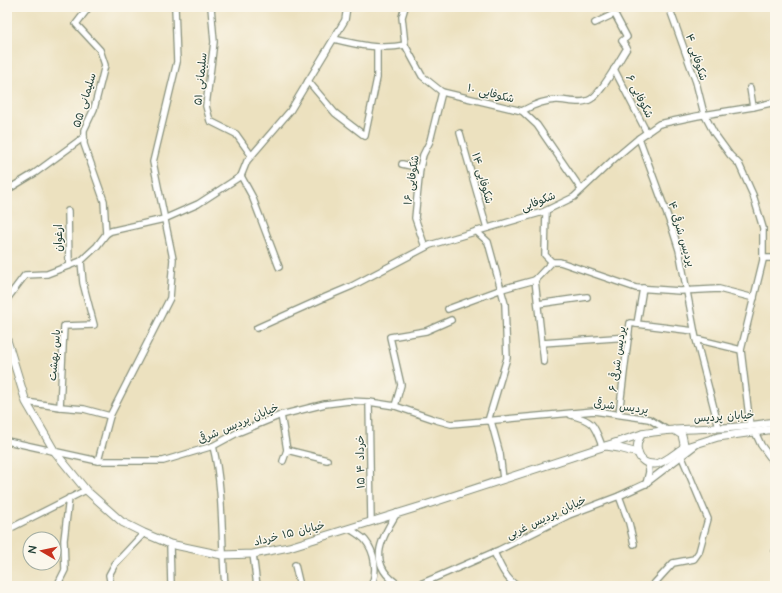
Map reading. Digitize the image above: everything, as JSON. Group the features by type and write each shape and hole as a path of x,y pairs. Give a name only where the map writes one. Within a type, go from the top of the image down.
{"street":[{"name":"سلیمانی ۵۵","path":"89,7 76,24 100,50 105,65 94,109 84,130 84,144 104,201 106,234"},
{"path":"98,461 110,416 170,298 173,259 153,162 177,62 175,7"},
{"name":"سلیمانی ۵۱","path":"211,7 214,42 206,106 210,122 236,134 251,155"},
{"path":"7,299 26,275 47,274 81,261 97,246 106,234 111,231 164,219 198,204 241,176 251,155 290,111 345,20 347,7"},
{"path":"334,39 359,46 391,48 405,45 402,17 405,7"},
{"path":"522,112 532,106 556,100 582,101 591,100 595,97 627,48 622,41 627,37 611,7"},
{"name":"شکوفایی ۴","path":"669,7 693,75 704,114 714,133 730,155 739,164 753,195 763,228 763,258 741,350"},
{"path":"595,23 614,14"},
{"name":"شکوفایی ۱۰","path":"405,45 422,76 442,92 522,112 537,125 581,189"},
{"path":"308,81 334,113 365,136 377,78 377,47"},
{"name":"شکوفایی ۶","path":"614,69 647,133"},
{"path":"750,88 753,107"},
{"name":"شکوفایی ۱۶","path":"425,247 415,218 420,168 423,155 430,141 442,92"},
{"name":"شکوفایی","path":"257,328 352,286 425,247 546,211 574,197 581,189 639,138 659,124 704,114 753,107 775,102"},
{"name":"شکوفایی ۱۴","path":"460,132 487,228"},
{"path":"7,190 35,173 84,137"},
{"name":"پردیس شرقی ۴","path":"639,138 672,228 687,291 694,331 719,428"},
{"path":"402,164 420,168"},
{"path":"241,176 252,196 278,266"},
{"name":"ارغوان","path":"68,211 69,266"},
{"path":"546,211 545,255 552,262 560,262 636,288 687,291 720,289 754,298"},
{"path":"476,231 488,242 505,304 507,358 489,421 500,454 502,479"},
{"path":"763,258 775,258"},
{"name":"یاس بهشت","path":"60,407 64,326 94,324 83,283 81,261"},
{"path":"448,309 502,289 535,280 552,262"},
{"path":"535,280 544,362"},
{"name":"پردیس شرقی ۶","path":"619,414 630,323 637,324 643,288"},
{"path":"538,304 587,297"},
{"path":"395,406 401,385 390,337 426,331 451,320"},
{"path":"637,324 694,331"},
{"path":"542,343 629,337"},
{"path":"696,339 741,350 750,425"},
{"name":"خیابان ۱۵ خرداد","path":"7,340 26,402 55,452 86,490 122,522 144,533 170,544 222,555 253,554 289,547 350,529 642,434"},
{"name":"خیابان پردیس شرقی","path":"7,441 98,461 163,461 212,446 238,433 281,415 325,404 349,401 395,406 451,424 569,414"},
{"path":"26,402 60,407 84,408 110,416"},
{"name":"۱۵ خرداد ۴","path":"369,402 371,521"},
{"name":"پردیس شرقی","path":"569,414 594,411 619,414 649,419 671,430"},
{"path":"569,414 588,421 595,427 602,446 619,448 638,453"},
{"path":"281,415 287,450 283,461"},
{"name":"خیابان پردیس","path":"671,430 719,428 775,422"},
{"name":"خیابان پردیس","path":"682,452 699,443 718,436 775,429"},
{"path":"652,586 673,563 694,559 699,552 708,519 682,452 684,444 682,435 671,430 642,434 638,439 636,446 642,459 648,463 655,464 682,452"},
{"path":"755,432 761,445 774,464 775,475"},
{"path":"212,446 216,460 225,586"},
{"path":"287,450 327,460"},
{"name":"خیابان پردیس غربی","path":"416,586 494,552 569,514 619,496 646,484 682,452"},
{"path":"646,484 649,472 648,463"},
{"path":"7,530 86,490"},
{"path":"619,496 629,523 634,544"},
{"path":"57,586 65,570 64,540 69,498"},
{"path":"397,513 385,531 379,552 383,570 392,580 401,586"},
{"path":"350,529 365,540 372,553 375,571 371,586"},
{"path":"111,586 109,575 115,564 144,533"},
{"path":"170,544 171,586"},
{"path":"494,552 503,572 517,586"},
{"path":"775,552 775,575"},
{"path":"253,554 257,586"},
{"path":"295,565 300,586"}]}
